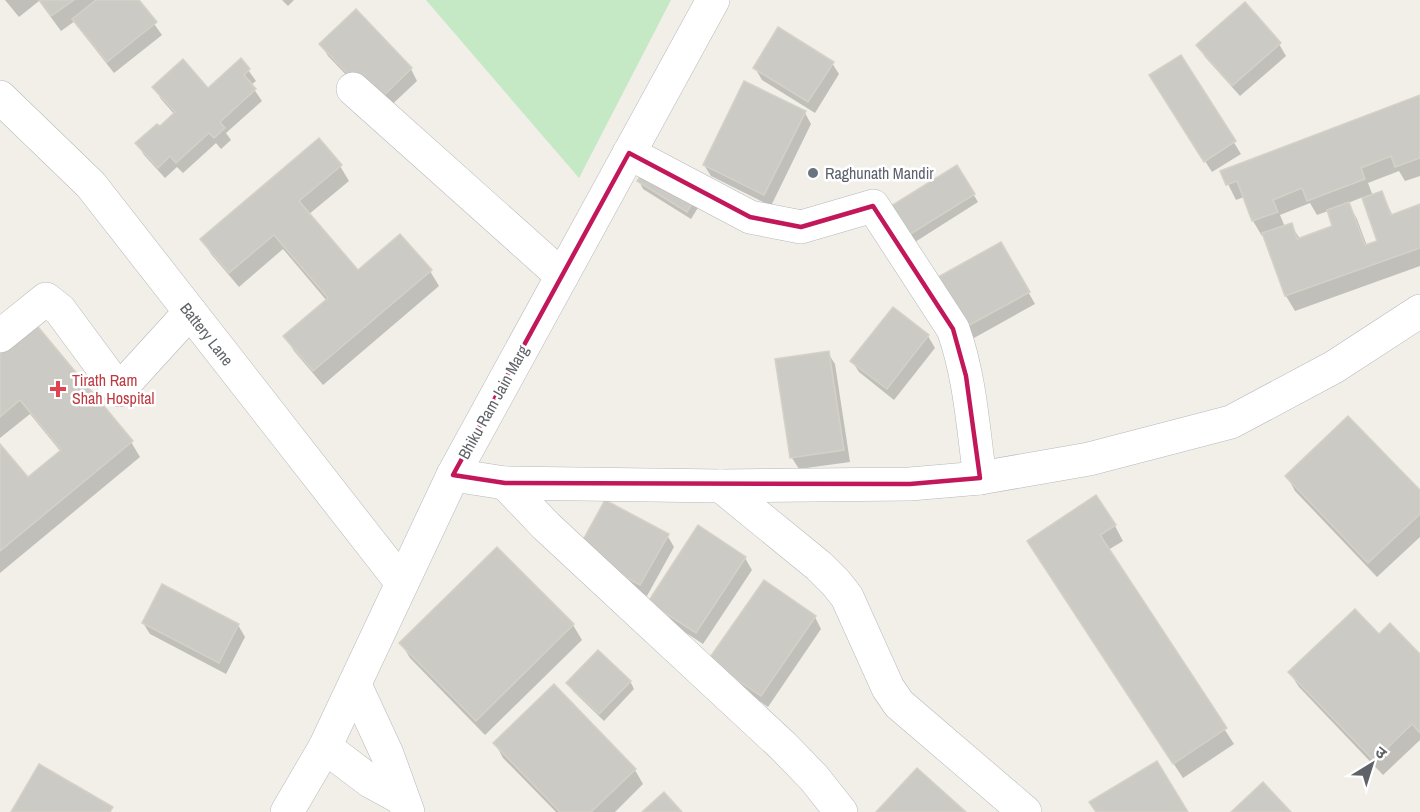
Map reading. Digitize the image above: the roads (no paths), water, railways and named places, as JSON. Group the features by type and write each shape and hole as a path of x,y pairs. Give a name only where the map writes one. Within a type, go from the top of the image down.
{"street":[{"name":"Bhiku Ram Jain Marg","path":"287,812 325,747 453,476 713,0"},
{"path":"353,89 562,276"},
{"name":"Battery Lane","path":"0,97 91,185 402,583"},
{"path":"629,153 750,217 801,227 873,206 953,329 966,376 980,478"},
{"path":"0,336 46,299 60,310 119,390 190,312"},
{"path":"453,476 505,483 721,486 910,484 980,478 1089,459 1231,422 1334,367 1420,311"},
{"path":"505,483 546,526 783,746 842,812"},
{"path":"721,486 837,583 847,597 888,688 899,704 1025,812"},
{"path":"355,685 387,754 404,805"},
{"path":"325,747 404,805"}],"place":[{"name":"Raghunath Mandir","path":"813,173"},
{"name":"Tirath Ram Shah Hospital","path":"58,389"}]}
